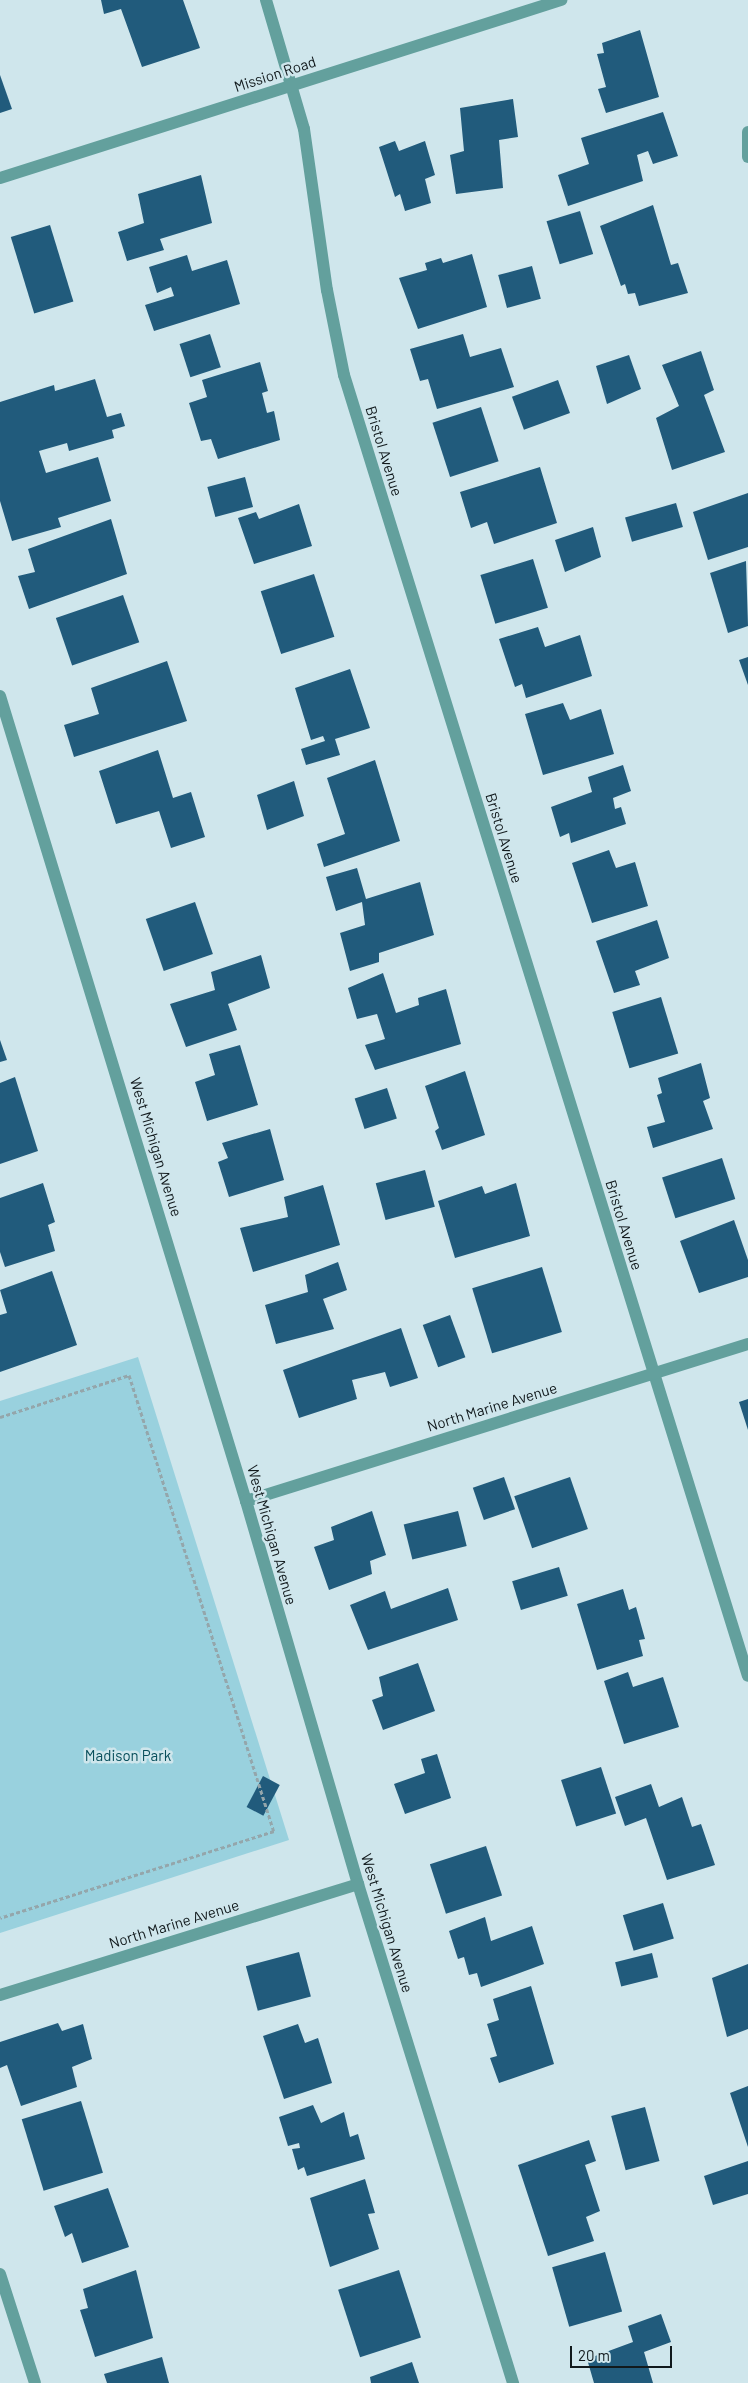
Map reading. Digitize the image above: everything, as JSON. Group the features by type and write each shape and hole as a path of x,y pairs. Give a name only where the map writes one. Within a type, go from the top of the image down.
{"street":[{"name":"Bristol Avenue","path":"266,0 308,148 327,290 344,375 748,1676"},
{"name":"Mission Road","path":"0,178 561,0"},
{"path":"748,132 748,157"},
{"name":"West Michigan Avenue","path":"0,696 246,1501 358,1884 513,2383"},
{"name":"North Marine Avenue","path":"246,1501 748,1344"},
{"name":"North Marine Avenue","path":"0,1995 358,1884"},
{"path":"0,2274 34,2383"}],"path":[{"path":"0,1417 129,1375 274,1832 0,1918"}],"green space":[{"name":"Madison Park","path":"138,1357 289,1840 0,1933 0,1401"}],"building":[{"path":"101,0 183,0 200,48 142,67 121,9 104,14"},
{"path":"640,30 659,97 606,113 598,89 606,87 597,54 604,53 602,43"},
{"path":"0,75 12,109 0,113"},
{"path":"513,99 518,137 499,140 503,188 456,194 450,155 464,151 460,108"},
{"path":"663,112 678,156 653,164 648,151 637,155 643,181 568,206 558,175 589,164 581,138"},
{"path":"395,141 399,151 425,141 435,175 425,179 431,203 405,211 400,194 395,197 379,147"},
{"path":"201,175 212,223 160,239 164,250 127,261 118,232 144,223 138,194"},
{"path":"653,205 671,265 678,263 688,293 639,306 635,293 628,294 625,284 621,286 600,226"},
{"path":"580,211 593,254 560,264 547,221"},
{"path":"50,225 73,302 34,313 11,237"},
{"path":"472,254 487,307 418,329 399,278 427,270 425,263 441,258 443,263"},
{"path":"187,255 192,271 227,260 240,304 154,331 145,305 174,296 171,287 157,293 149,267"},
{"path":"532,266 541,299 507,308 498,275"},
{"path":"210,334 221,367 190,377 180,344"},
{"path":"463,334 470,357 501,348 514,387 437,409 428,379 420,381 410,349"},
{"path":"701,351 714,390 704,395 725,452 672,470 656,418 679,406 662,365"},
{"path":"629,355 641,389 607,404 596,366"},
{"path":"260,362 268,391 262,393 267,413 274,411 280,440 218,459 211,439 201,441 189,403 207,397 202,380"},
{"path":"95,379 107,417 121,413 125,426 112,430 114,438 69,451 67,443 39,451 46,473 98,457 111,501 58,518 61,527 12,541 0,501 0,402 54,385 55,391"},
{"path":"558,380 570,413 524,430 512,397"},
{"path":"481,407 499,461 450,477 432,423"},
{"path":"540,467 557,523 494,544 487,522 471,528 460,492"},
{"path":"245,477 253,507 215,517 207,487"},
{"path":"748,493 748,547 708,560 693,512"},
{"path":"676,503 683,527 632,542 625,518"},
{"path":"299,504 312,546 254,564 238,518 256,512 259,519"},
{"path":"111,519 127,574 29,609 18,576 35,572 28,549"},
{"path":"593,527 601,557 565,572 555,540"},
{"path":"533,559 548,608 495,624 480,575"},
{"path":"746,561 748,626 728,633 710,573"},
{"path":"314,574 334,637 281,654 261,591"},
{"path":"123,595 139,642 72,665 56,618"},
{"path":"538,627 545,647 580,635 592,676 526,698 522,684 515,687 499,639"},
{"path":"748,657 748,685 739,660"},
{"path":"167,661 187,721 74,757 64,725 99,714 91,688"},
{"path":"350,669 370,728 335,739 340,755 306,765 301,749 325,741 323,736 311,740 295,688"},
{"path":"563,703 570,720 601,709 614,754 543,775 525,714"},
{"path":"158,750 173,798 191,792 205,837 171,848 159,811 116,824 99,771"},
{"path":"375,760 400,841 324,867 317,844 345,834 327,778"},
{"path":"623,765 631,791 613,798 615,809 621,807 626,824 571,843 569,833 560,837 551,807 592,792 588,777"},
{"path":"294,781 304,816 267,830 257,795"},
{"path":"609,850 616,868 635,862 648,906 592,923 572,863"},
{"path":"357,868 366,899 420,882 434,935 379,953 379,962 350,971 340,933 365,925 362,902 336,911 326,877"},
{"path":"195,902 213,954 164,971 146,919"},
{"path":"657,920 669,958 635,971 640,985 614,993 596,941"},
{"path":"261,955 270,988 228,1004 237,1030 186,1047 170,1004 215,990 211,972"},
{"path":"383,973 396,1013 419,1005 418,998 446,989 461,1044 375,1070 365,1045 385,1039 377,1014 357,1019 348,988"},
{"path":"661,997 678,1053 629,1068 612,1012"},
{"path":"0,1040 7,1060 0,1062"},
{"path":"240,1045 258,1105 207,1121 195,1082 215,1075 209,1054"},
{"path":"701,1063 710,1098 703,1101 713,1129 653,1148 647,1127 665,1122 657,1095 662,1093 658,1078"},
{"path":"465,1071 485,1135 442,1150 435,1131 439,1128 425,1086"},
{"path":"15,1077 38,1151 0,1164 0,1083"},
{"path":"387,1088 397,1118 365,1129 355,1099"},
{"path":"270,1129 284,1180 229,1197 218,1162 228,1158 222,1143"},
{"path":"722,1158 735,1199 675,1218 662,1177"},
{"path":"425,1170 435,1207 386,1220 376,1183"},
{"path":"43,1183 55,1222 48,1225 55,1251 5,1267 0,1252 0,1198"},
{"path":"516,1183 530,1236 455,1258 438,1201 482,1186 485,1194"},
{"path":"323,1185 340,1245 253,1272 240,1228 288,1217 284,1197"},
{"path":"734,1220 748,1260 748,1277 699,1293 680,1241"},
{"path":"338,1262 347,1290 323,1299 334,1329 276,1344 265,1305 308,1292 305,1275"},
{"path":"542,1267 562,1332 492,1353 472,1288"},
{"path":"52,1271 77,1345 0,1372 0,1315 7,1313 0,1290"},
{"path":"450,1315 465,1357 438,1367 423,1325"},
{"path":"401,1328 418,1378 390,1387 385,1372 352,1380 357,1399 299,1418 283,1370"},
{"path":"748,1399 748,1430 739,1402"},
{"path":"504,1477 515,1509 484,1520 473,1488"},
{"path":"570,1477 588,1529 532,1548 514,1496"},
{"path":"372,1511 386,1555 370,1561 372,1574 329,1590 314,1547 334,1540 331,1527"},
{"path":"458,1511 467,1546 412,1559 404,1525"},
{"path":"559,1567 568,1596 521,1610 512,1581"},
{"path":"448,1588 458,1620 368,1650 350,1605 385,1591 391,1609"},
{"path":"623,1589 629,1610 636,1607 645,1639 639,1640 643,1656 597,1670 577,1604"},
{"path":"418,1663 435,1711 383,1730 372,1700 383,1696 379,1677"},
{"path":"628,1672 633,1687 663,1677 679,1727 624,1744 604,1681"},
{"path":"437,1754 451,1798 405,1814 394,1784 425,1773 421,1759"},
{"path":"601,1767 616,1814 576,1827 561,1780"},
{"path":"263,1776 280,1785 263,1816 247,1807"},
{"path":"651,1784 659,1807 682,1797 692,1827 701,1824 715,1865 667,1880 646,1818 625,1826 615,1797"},
{"path":"486,1846 502,1895 446,1914 430,1864"},
{"path":"663,1903 674,1938 634,1951 623,1915"},
{"path":"485,1917 491,1941 532,1926 544,1964 481,1987 477,1973 469,1975 464,1957 458,1959 449,1931"},
{"path":"299,1952 311,1996 258,2011 246,1966"},
{"path":"652,1953 658,1977 621,1986 615,1962"},
{"path":"748,1964 748,2029 727,2037 712,1978"},
{"path":"531,1986 554,2064 499,2083 490,2058 497,2056 487,2024 499,2020 493,1999"},
{"path":"58,2023 62,2031 83,2024 92,2059 72,2067 77,2087 21,2106 7,2065 0,2068 0,2042"},
{"path":"298,2024 305,2043 318,2038 332,2083 284,2099 263,2036"},
{"path":"748,2086 748,2147 730,2093"},
{"path":"81,2101 103,2173 44,2191 22,2119"},
{"path":"313,2105 321,2123 344,2112 350,2137 358,2134 365,2159 307,2176 304,2167 298,2170 292,2149 300,2148 299,2143 288,2146 279,2117"},
{"path":"645,2107 659,2161 626,2170 611,2116"},
{"path":"589,2140 596,2161 585,2165 600,2211 586,2217 594,2241 548,2256 518,2165"},
{"path":"748,2161 748,2194 713,2205 704,2176"},
{"path":"365,2179 375,2213 368,2214 379,2249 330,2267 310,2198"},
{"path":"108,2188 129,2247 82,2263 72,2233 65,2237 54,2206"},
{"path":"605,2252 622,2312 569,2327 552,2267"},
{"path":"136,2270 153,2338 95,2357 80,2310 88,2308 83,2289"},
{"path":"399,2270 421,2338 360,2357 338,2290"},
{"path":"661,2314 671,2342 644,2352 653,2383 594,2383 587,2359 633,2342 628,2326"},
{"path":"162,2357 169,2383 107,2383 104,2374"},
{"path":"412,2362 419,2383 371,2383 370,2377"}]}
